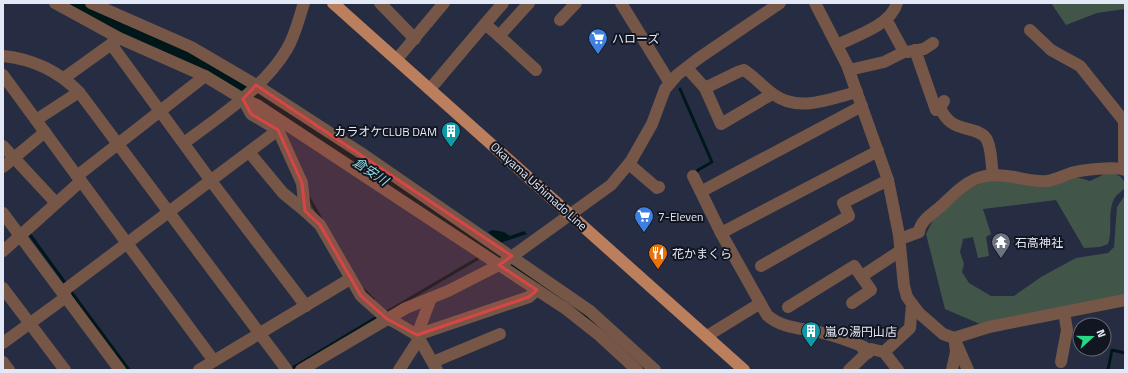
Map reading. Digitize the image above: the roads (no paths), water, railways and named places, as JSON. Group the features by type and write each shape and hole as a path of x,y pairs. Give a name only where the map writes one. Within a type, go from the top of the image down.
{"main road":[{"name":"Okayama Ushimado Line","path":"333,3 744,370"}],"street":[{"path":"55,3 115,41 205,76 250,91 257,105 506,260 527,267 590,311 656,370"},
{"path":"91,3 190,47 250,91 361,153 506,260 537,290 583,322 637,370"},
{"path":"184,143 250,91 277,65 288,48 304,3"},
{"path":"380,3 415,39"},
{"path":"397,59 444,3"},
{"path":"430,89 503,3"},
{"path":"499,36 529,3"},
{"path":"560,20 576,3"},
{"path":"621,3 670,83"},
{"path":"301,370 406,308 431,298 506,260 612,184 629,164 652,124 665,89 670,83 687,68 780,3"},
{"path":"815,3 849,70 888,180 900,245 904,286 912,305 919,313 944,334 954,338 989,327 1125,300"},
{"path":"837,45 882,23 896,7 897,3"},
{"path":"886,19 909,51 936,110 942,104 945,117 952,123 963,129 983,134 987,139 993,175"},
{"path":"485,24 536,70"},
{"path":"862,276 900,245 919,232 920,226 928,217 968,182 982,176 993,175 1037,181 1049,181 1072,173 1124,170 1124,121 1080,66 1051,50 1030,30"},
{"path":"64,78 115,41"},
{"path":"115,41 161,111 211,181 306,306"},
{"path":"849,70 884,62 909,51 924,49 933,43"},
{"path":"3,56 30,60 64,78 79,92 287,370"},
{"path":"687,68 705,88 721,124 772,94"},
{"path":"705,88 744,70 772,94 788,102 799,105 857,92"},
{"path":"3,75 214,361"},
{"path":"3,251 25,232 54,201 79,178 119,144 205,76"},
{"path":"250,91 251,114 278,130 302,183 305,211"},
{"path":"36,120 79,92"},
{"path":"706,189 862,106"},
{"path":"3,343 30,323 66,291 278,130"},
{"path":"3,167 45,132"},
{"path":"3,146 16,156 54,201"},
{"path":"723,232 878,151"},
{"path":"249,152 282,193 320,225 361,296 387,319 419,334 436,363 500,334"},
{"path":"629,164 656,188 659,187"},
{"path":"693,176 759,304 770,318 782,325 838,337 864,347 866,351"},
{"path":"761,266 849,216 843,202 888,180"},
{"path":"3,213 25,232 120,370"},
{"path":"788,307 854,266 871,290 852,303"},
{"path":"199,370 350,279"},
{"path":"3,288 65,370"},
{"path":"419,334 529,297 537,290"},
{"path":"399,370 419,334 431,298"},
{"path":"706,336 759,304"},
{"path":"884,352 910,328 912,305"},
{"path":"1061,362 1067,330 1064,312"},
{"path":"952,370 956,352 954,338"},
{"path":"954,338 968,370"},
{"path":"849,370 866,351 871,349 884,352 898,370"},
{"path":"3,362 9,370"}],"waterway":[{"name":"倉安川","path":"76,3 190,58 257,94 571,304 605,332"},
{"path":"680,89 712,162 698,170 696,174"},
{"path":"309,198 321,219"},
{"path":"28,232 66,284"},
{"path":"385,313 477,259"},
{"path":"69,289 129,370"},
{"path":"363,289 373,299"},
{"path":"289,370 377,317"},
{"path":"1108,370 1112,350 1125,353"}],"place":[{"name":"ハローズ","path":"598,55"},
{"name":"カラオケCLUB DAM","path":"451,148"},
{"name":"7-Eleven","path":"644,233"},
{"name":"石高神社","path":"1001,259"},
{"name":"花かまくら","path":"658,270"},
{"name":"嵐の湯円山店","path":"811,348"}]}
